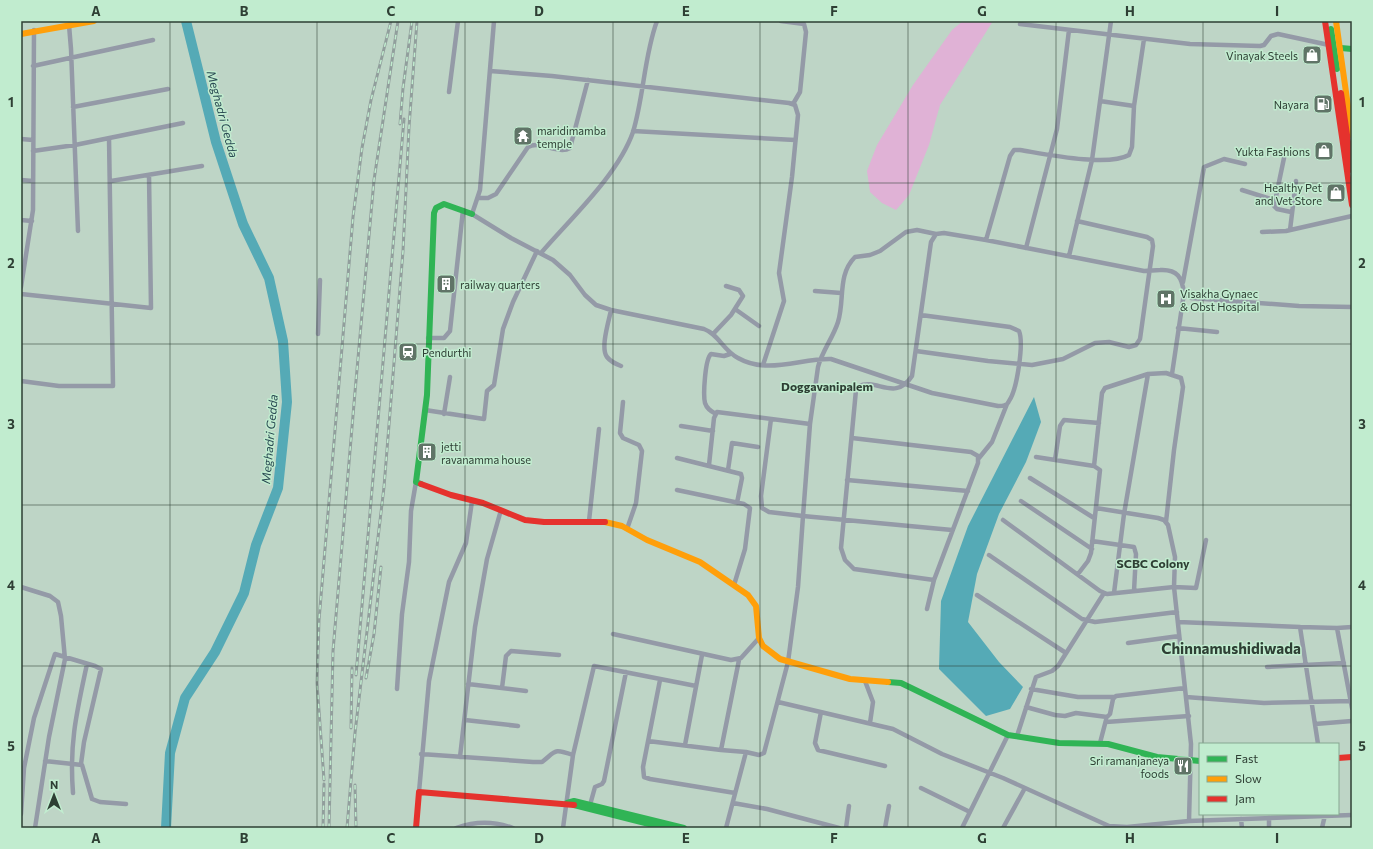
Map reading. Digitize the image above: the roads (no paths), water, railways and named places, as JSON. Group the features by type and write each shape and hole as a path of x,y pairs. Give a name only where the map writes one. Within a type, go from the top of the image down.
{"street":[{"path":"21,34 34,30 94,21"},
{"path":"450,92 458,21"},
{"path":"472,214 478,198 494,21"},
{"path":"425,410 479,420 484,418 487,391 494,385 501,335 513,302 539,252 609,174 623,155 633,131 644,87 656,21"},
{"path":"781,21 804,24 806,32 800,92 792,104"},
{"path":"1069,256 1092,160 1111,21"},
{"path":"1325,21 1331,45 1352,170"},
{"path":"1330,21 1331,45 1352,206"},
{"path":"1336,21 1352,135"},
{"path":"1020,24 1190,44 1260,46 1266,43 1271,36 1278,34 1341,48 1352,49"},
{"path":"69,25 72,57 78,230"},
{"path":"21,287 23,259 32,221 33,210 34,30"},
{"path":"1026,248 1052,155 1061,103 1062,78 1069,30"},
{"path":"986,240 1012,152 1020,150 1092,160 1118,158 1129,155 1132,147 1134,106 1144,39"},
{"path":"33,66 153,40"},
{"path":"490,71 588,80 792,104 797,110 795,140 779,273 784,301 763,365"},
{"path":"478,198 488,198 496,194 528,147 538,145 560,149 570,148 588,80"},
{"path":"73,107 168,89"},
{"path":"1100,101 1134,106"},
{"path":"33,151 75,145 183,123"},
{"path":"633,131 795,140"},
{"path":"21,381 59,386 113,386 111,181 109,138"},
{"path":"21,139 33,140"},
{"path":"1284,158 1274,200 1275,207 1291,212"},
{"path":"1172,374 1184,293 1183,283 1204,167 1224,159 1245,164"},
{"path":"111,181 202,166"},
{"path":"21,294 151,308 149,175"},
{"path":"21,180 33,181"},
{"path":"1290,230 1296,181"},
{"path":"1242,190 1274,200"},
{"path":"397,689 403,600 409,562 411,512 425,410 434,213 436,208 444,204 472,214 558,264 592,303 612,310 695,326 714,334 730,354 745,362 763,365 781,365 820,358 840,360 905,385 932,393 998,406 1007,404"},
{"path":"428,338 444,338 450,331 464,210"},
{"path":"1262,232 1290,230 1352,216"},
{"path":"21,220 32,221"},
{"path":"916,351 1018,364 1041,364 1070,356 1088,346 1100,342 1109,342 1129,347 1136,345 1140,339 1153,246 1150,238 1077,221"},
{"path":"648,741 746,752 760,755 766,751 788,662 798,587 810,424 820,358 838,322 844,277 854,257 870,255 880,251 906,232 917,230 936,234 944,233 986,240 1149,271 1161,270 1171,272 1179,276 1183,283"},
{"path":"934,580 854,570 847,564 842,554 843,520 855,394 859,386 864,384 894,389 905,385 912,376 931,242 936,234"},
{"path":"318,334 320,280"},
{"path":"714,334 735,309 743,294 739,290 726,286"},
{"path":"815,291 841,293"},
{"path":"1184,293 1188,298 1194,299 1298,306 1352,307"},
{"path":"735,309 758,326"},
{"path":"612,310 605,336 605,354 609,359 621,366"},
{"path":"921,315 1017,329 1021,339 1013,391 992,442 978,458 968,491 934,580 927,610"},
{"path":"1178,328 1217,332"},
{"path":"716,414 707,407 704,400 707,362 711,354 724,356 730,354"},
{"path":"1114,593 1119,544 1148,374"},
{"path":"1094,466 1102,393 1105,388 1148,374 1172,374 1183,380 1166,522 1175,557 1174,587 1189,716 1191,761 1189,821"},
{"path":"444,414 450,377"},
{"path":"624,402 620,433 623,438 639,445 642,451 636,503 627,528"},
{"path":"716,414 723,411 810,424"},
{"path":"709,465 716,414"},
{"path":"771,419 761,496 762,508 769,512 803,516 952,530"},
{"path":"1055,460 1060,426 1064,420 1099,423"},
{"path":"681,426 713,431"},
{"path":"589,521 599,429"},
{"path":"852,438 971,452 977,454 978,458"},
{"path":"728,470 732,443 758,447"},
{"path":"1036,457 1094,466 1099,468 1101,472 1094,518 1092,549 1088,561 1078,574"},
{"path":"677,458 728,470 742,476 737,503"},
{"path":"1030,478 1094,518"},
{"path":"847,480 968,491"},
{"path":"416,482 451,496 472,501 533,521 607,522 627,528 647,540 693,558 748,595 756,606 759,638 767,650 788,662 836,676 865,681 893,681 901,683 992,729 1008,735 1067,744 1100,744 1157,757 1199,761"},
{"path":"677,490 746,505 750,511 745,549 734,585"},
{"path":"416,828 421,754 429,681 449,582 466,543 472,501"},
{"path":"1021,501 1092,549"},
{"path":"1096,508 1124,514 1158,518 1166,522"},
{"path":"460,756 478,607 487,559 501,510"},
{"path":"1003,520 1104,593 1174,587 1197,587 1206,540"},
{"path":"1092,541 1131,546 1135,549 1134,590"},
{"path":"989,555 1070,612 1087,621 1108,621 1177,612"},
{"path":"21,587 42,593 58,602 65,656 45,761 35,828"},
{"path":"1017,736 1031,690 1038,675 1052,671 1066,653 1104,593"},
{"path":"978,595 1066,653"},
{"path":"1178,622 1300,627 1352,627"},
{"path":"1300,627 1318,743"},
{"path":"1337,628 1352,708"},
{"path":"613,634 702,655 739,660"},
{"path":"1128,643 1179,636"},
{"path":"721,750 739,660 759,638"},
{"path":"502,688 506,656 511,651 559,655"},
{"path":"21,814 24,768 34,718 55,654 99,667 101,670 84,742 81,764 84,767 87,787 92,799 126,804"},
{"path":"685,745 702,655"},
{"path":"1268,667 1344,663"},
{"path":"73,793 71,763 74,727 87,664"},
{"path":"563,828 573,755 594,666 696,686"},
{"path":"590,805 595,786 602,784 604,781 626,672"},
{"path":"660,680 643,774 646,778 735,793"},
{"path":"865,681 873,702 870,723"},
{"path":"468,684 526,691"},
{"path":"1031,690 1078,698 1114,697 1185,688"},
{"path":"1100,744 1107,716 1111,713 1114,697"},
{"path":"1186,698 1264,703 1351,701"},
{"path":"778,702 893,729 937,752 990,773 1109,826 1127,827 1189,821 1326,815 1322,828"},
{"path":"1026,708 1059,716 1076,713 1107,716"},
{"path":"821,712 815,743 818,750 885,766"},
{"path":"1106,722 1189,716"},
{"path":"465,720 518,726"},
{"path":"1315,724 1352,721"},
{"path":"962,828 1008,735"},
{"path":"421,754 538,762 542,762 550,753 556,751 573,755"},
{"path":"726,828 746,752"},
{"path":"1339,758 1352,757"},
{"path":"45,761 81,764"},
{"path":"921,788 970,812"},
{"path":"1003,828 1024,788"},
{"path":"419,792 567,803 604,814 665,828"},
{"path":"567,803 574,801 684,828"},
{"path":"733,803 767,809 839,828"},
{"path":"846,828 849,806"},
{"path":"885,828 888,806"},
{"path":"1339,814 1352,815"},
{"path":"1269,818 1269,828"},
{"path":"1242,819 1242,828"},
{"path":"456,828 474,823 487,822 513,828"}],"water":[{"path":"1034,397 1041,422 1026,462 999,514 977,574 968,622 999,662 1023,687 1010,709 986,716 939,669 941,601 968,526"}],"waterway":[{"name":"Meghadri Gedda","path":"166,828 170,753 185,698 215,652 244,593 256,545 278,488 287,402 283,341 269,278 243,224 216,142 186,21"}],"railway":[{"path":"324,780 317,683 319,620 353,217 362,148 371,100 391,21"},
{"path":"329,828 333,651 355,392 374,180 398,21"},
{"path":"400,124 412,21"},
{"path":"347,828 355,733 384,487 403,251 409,127 417,21"},
{"path":"356,675 404,119"},
{"path":"366,678 374,634 381,567"},
{"path":"351,728 352,668"},
{"path":"323,828 324,784"},
{"path":"355,785 356,828"}],"place":[{"name":"Vinayak Steels","path":"1312,55"},
{"name":"Nayara","path":"1323,104"},
{"name":"maridimamba temple","path":"523,136"},
{"name":"Yukta Fashions","path":"1324,151"},
{"name":"Healthy Pet and Vet Store","path":"1336,193"},
{"name":"railway quarters","path":"446,284"},
{"name":"Visakha Gynaec & Obst Hospital","path":"1166,299"},
{"name":"Pendurthi","path":"408,352"},
{"name":"jetti ravanamma house","path":"427,452"},
{"name":"Sri ramanjaneya foods","path":"1183,766"}],"district":[{"name":"Doggavanipalem","path":"827,386"},
{"name":"SCBC Colony","path":"1153,563"},
{"name":"Chinnamushidiwada","path":"1231,648"}]}
